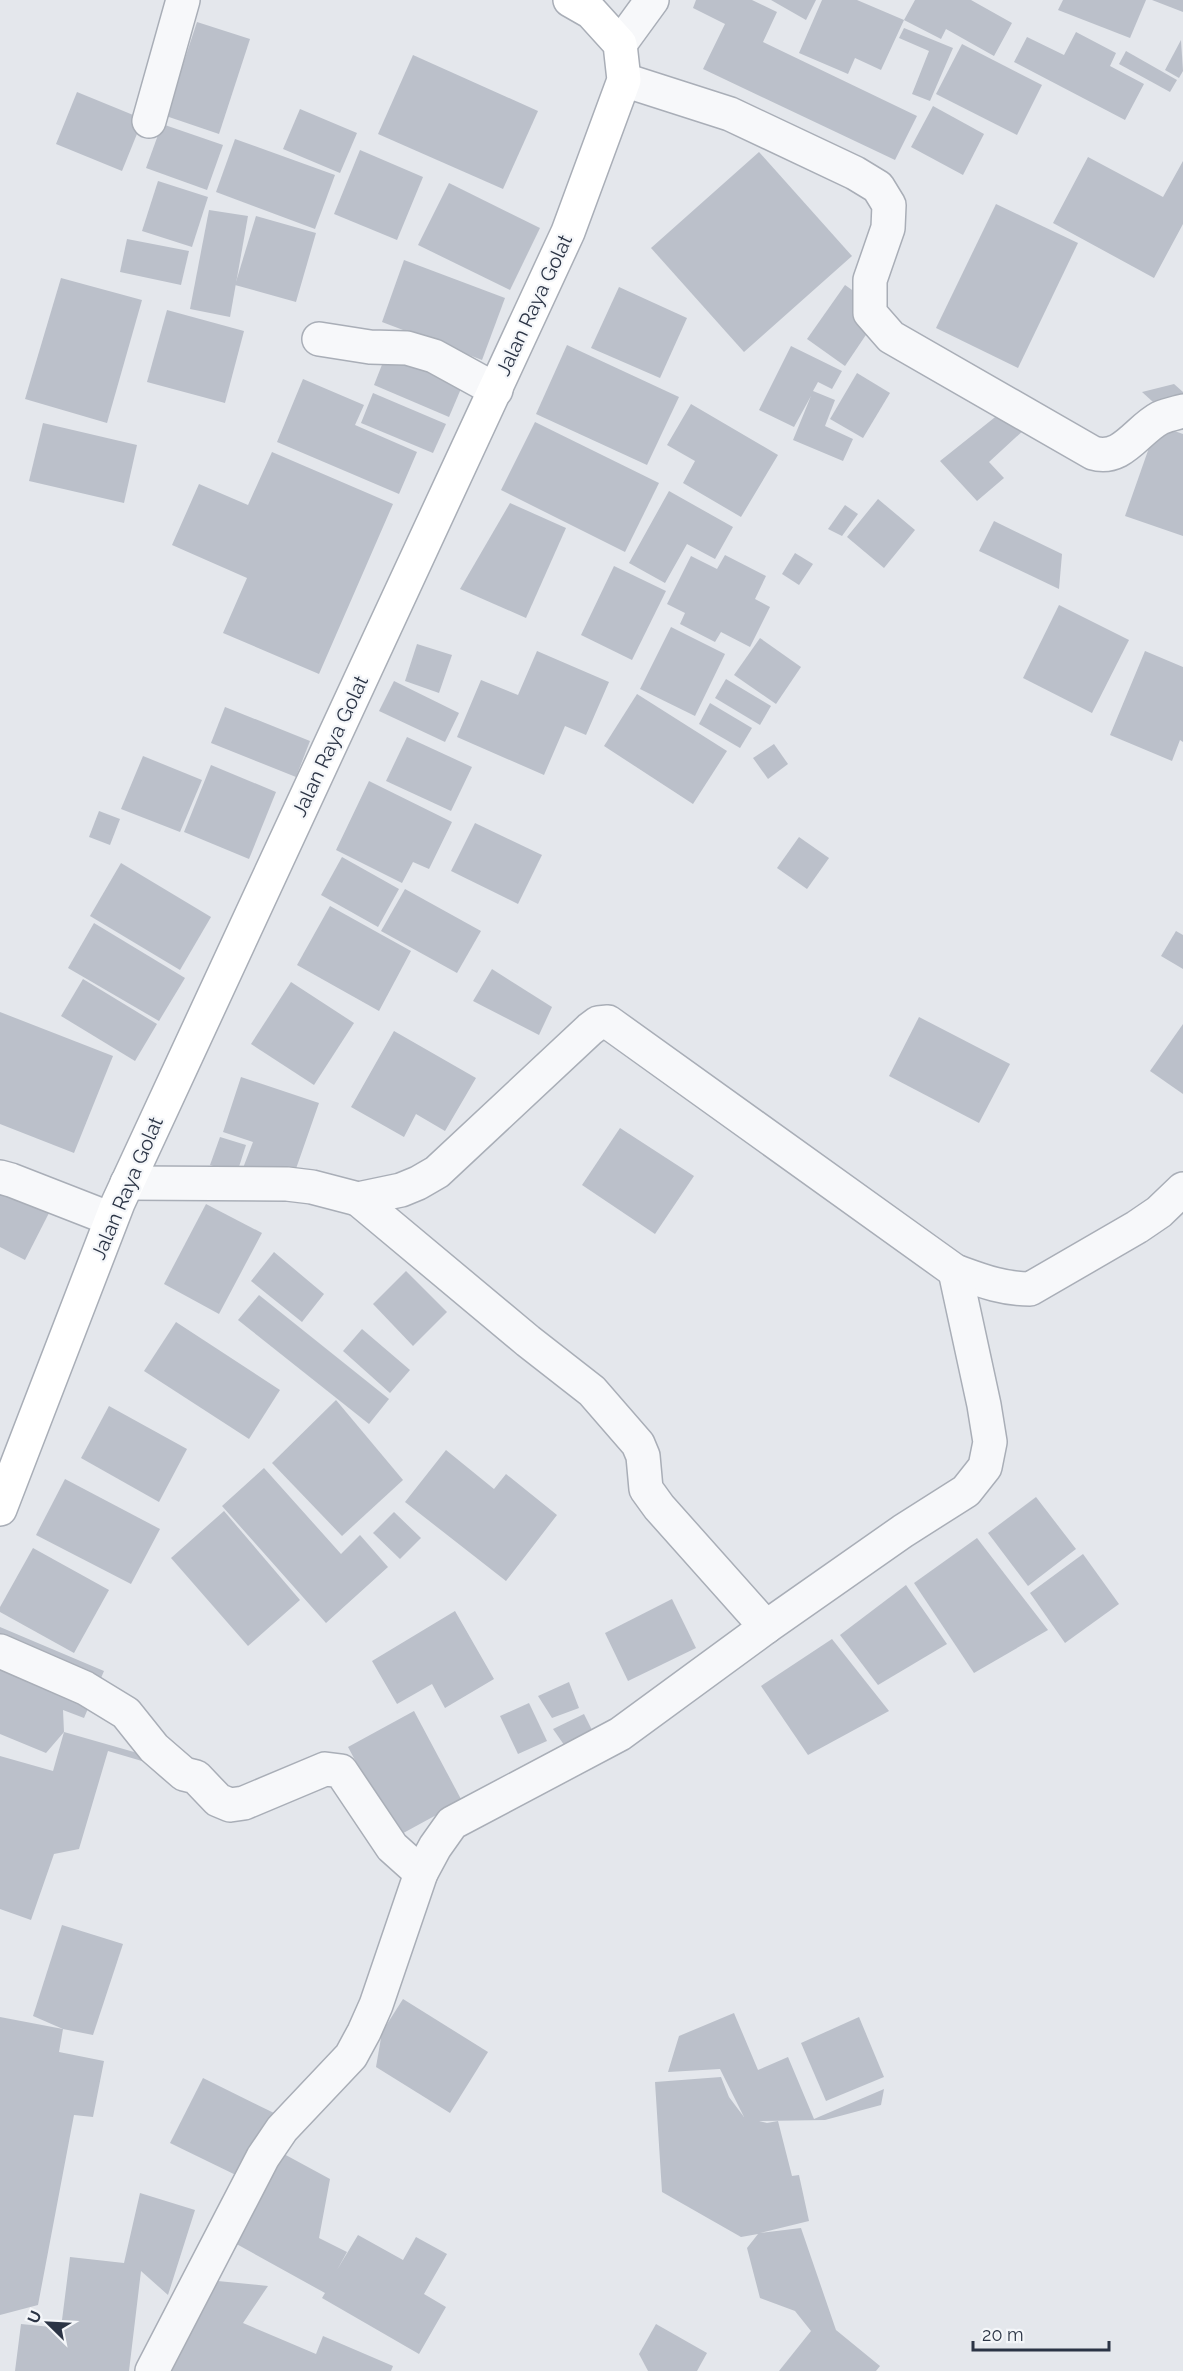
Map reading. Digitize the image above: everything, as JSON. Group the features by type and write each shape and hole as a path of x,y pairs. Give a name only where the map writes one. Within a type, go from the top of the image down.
{"main road":[{"path":"570,0 591,12 620,44"},
{"name":"Jalan Raya Golat","path":"0,1509 111,1219 127,1183 568,232 624,80 620,44"}],"street":[{"path":"149,121 183,0"},
{"path":"620,44 652,0"},
{"path":"624,80 730,114 855,173 878,187 889,205 888,228 870,280 870,313 891,338 1093,453 1103,456 1119,451 1160,418 1183,411"},
{"path":"319,339 370,347 407,348 434,356 496,390"},
{"path":"127,1183 286,1184 312,1187 358,1198 401,1190 418,1184 436,1172 590,1029 598,1023 608,1022 955,1271 1010,1289 1030,1289 1137,1227 1159,1212 1183,1189"},
{"path":"0,1177 111,1219"},
{"path":"358,1198 528,1341 592,1391 638,1444 643,1456 646,1489 659,1507 766,1627"},
{"path":"152,2371 263,2157 282,2129 351,2055 364,2032 376,2005 421,1873 435,1847 452,1823 620,1734 766,1627 903,1531 966,1491 985,1467 990,1442 986,1414 955,1271"},
{"path":"0,1651 85,1688 126,1713 154,1748 184,1774 196,1777 218,1800 230,1805 244,1803 326,1768 341,1770 392,1846 421,1873"}],"building":[{"path":"696,0 752,0 777,12 763,42 917,116 895,160 703,69 725,24 693,8"},
{"path":"771,0 816,0 806,20"},
{"path":"822,0 857,0 904,20 881,70 855,58 848,74 799,53"},
{"path":"915,0 971,0 1012,23 994,56 946,29 941,39 904,20"},
{"path":"1063,0 1146,0 1130,38 1058,10"},
{"path":"1152,0 1183,0 1183,12"},
{"path":"197,22 250,39 219,134 166,116"},
{"path":"904,28 953,48 930,101 912,94 929,51 899,38"},
{"path":"1076,32 1116,53 1110,66 1144,84 1125,120 1014,62 1027,37 1064,55"},
{"path":"1181,40 1183,71 1179,78 1165,70"},
{"path":"962,44 1042,85 1017,135 936,94"},
{"path":"1126,51 1177,80 1170,92 1119,64"},
{"path":"413,55 538,111 503,189 378,134"},
{"path":"77,92 143,119 122,171 56,144"},
{"path":"933,106 984,134 963,175 911,147"},
{"path":"300,109 357,133 340,173 283,149"},
{"path":"162,124 223,145 207,190 146,168"},
{"path":"235,139 335,175 315,229 216,192"},
{"path":"360,150 423,177 397,240 334,214"},
{"path":"759,152 852,256 744,352 651,248"},
{"path":"1088,157 1163,197 1183,161 1183,224 1154,278 1053,223"},
{"path":"158,181 208,197 192,247 142,231"},
{"path":"449,183 540,228 510,290 418,245"},
{"path":"996,204 1078,243 1018,368 936,328"},
{"path":"209,210 248,216 230,317 190,309"},
{"path":"256,216 316,233 296,302 235,285"},
{"path":"127,239 189,251 181,285 120,272"},
{"path":"404,260 505,298 482,360 382,322"},
{"path":"61,278 142,300 107,423 25,399"},
{"path":"845,285 882,311 845,366 807,339"},
{"path":"619,287 687,318 660,378 591,348"},
{"path":"167,310 244,331 225,403 147,382"},
{"path":"567,345 679,397 647,465 536,414"},
{"path":"791,346 842,371 832,389 818,382 813,391 835,400 825,426 853,439 843,461 793,440 811,396 794,427 759,410"},
{"path":"387,352 463,384 449,417 374,385"},
{"path":"857,373 890,393 863,438 830,419"},
{"path":"303,379 364,405 355,425 417,452 399,494 277,442"},
{"path":"1174,384 1183,392 1183,406 1163,411 1142,392"},
{"path":"373,393 446,424 433,453 361,423"},
{"path":"691,404 778,455 741,517 683,483 695,461 667,445"},
{"path":"1004,410 1026,428 989,462 1004,478 977,501 940,461"},
{"path":"535,422 659,483 625,552 501,490"},
{"path":"43,423 137,445 124,503 29,481"},
{"path":"1157,425 1183,434 1183,536 1125,516"},
{"path":"272,452 393,504 319,674 223,633 247,578 172,545 199,484 248,505"},
{"path":"669,491 733,527 715,559 687,544 665,583 629,563"},
{"path":"878,499 915,530 884,568 847,537"},
{"path":"510,503 566,528 526,618 460,589"},
{"path":"845,505 858,514 842,536 828,529"},
{"path":"994,521 1062,554 1059,589 979,551"},
{"path":"795,553 813,564 799,585 782,574"},
{"path":"725,555 766,576 755,599 770,607 750,647 721,632 715,642 680,624 685,613 667,604 691,556 717,569"},
{"path":"614,566 666,591 632,660 581,635"},
{"path":"1059,605 1129,640 1092,713 1023,678"},
{"path":"671,627 725,654 695,716 640,689"},
{"path":"760,638 801,667 776,704 734,675"},
{"path":"417,644 452,655 439,693 405,681"},
{"path":"537,651 609,682 586,735 565,726 544,775 457,737 481,680 518,695"},
{"path":"1145,651 1183,667 1183,742 1180,740 1172,761 1110,735"},
{"path":"726,679 771,706 760,725 715,698"},
{"path":"394,681 459,713 445,742 379,711"},
{"path":"637,694 727,751 693,804 604,746"},
{"path":"710,703 752,728 740,748 699,724"},
{"path":"225,707 310,741 296,777 211,743"},
{"path":"407,737 472,767 451,811 386,781"},
{"path":"774,744 788,764 768,779 753,758"},
{"path":"143,756 202,780 180,832 121,809"},
{"path":"211,765 276,792 249,859 184,832"},
{"path":"369,781 452,822 429,869 413,862 402,883 336,850"},
{"path":"99,811 120,819 110,845 89,837"},
{"path":"475,823 542,855 518,904 451,871"},
{"path":"799,837 829,858 807,889 777,868"},
{"path":"342,857 399,889 378,927 321,895"},
{"path":"121,863 211,917 180,970 90,916"},
{"path":"405,889 481,931 457,973 381,931"},
{"path":"330,906 411,951 379,1011 297,965"},
{"path":"94,923 185,978 159,1021 68,968"},
{"path":"1176,931 1183,935 1183,969 1161,956"},
{"path":"492,969 552,1007 539,1035 473,1001"},
{"path":"83,979 157,1024 135,1061 61,1016"},
{"path":"291,982 354,1023 314,1085 251,1044"},
{"path":"0,1012 113,1056 74,1153 0,1124"},
{"path":"919,1017 1010,1064 979,1123 889,1076"},
{"path":"1183,1024 1183,1094 1150,1071"},
{"path":"394,1031 476,1078 445,1131 416,1114 404,1137 351,1107"},
{"path":"241,1077 319,1103 291,1183 243,1168 253,1142 223,1132"},
{"path":"620,1128 694,1176 655,1234 582,1185"},
{"path":"220,1137 246,1145 237,1173 210,1165"},
{"path":"0,1187 49,1213 25,1260 0,1247"},
{"path":"206,1204 262,1233 219,1314 164,1284"},
{"path":"274,1252 324,1294 302,1322 251,1281"},
{"path":"406,1271 447,1312 413,1346 373,1304"},
{"path":"259,1295 389,1399 369,1424 238,1320"},
{"path":"176,1322 280,1390 249,1439 144,1371"},
{"path":"362,1329 410,1370 390,1393 343,1351"},
{"path":"336,1400 403,1480 342,1536 272,1463"},
{"path":"109,1406 187,1449 159,1502 81,1458"},
{"path":"446,1450 494,1489 506,1474 557,1515 506,1581 405,1502"},
{"path":"264,1468 341,1554 360,1535 388,1567 326,1623 222,1506"},
{"path":"65,1479 160,1529 131,1584 36,1535"},
{"path":"1036,1497 1076,1549 1028,1586 988,1533"},
{"path":"224,1511 300,1600 248,1646 171,1558"},
{"path":"394,1512 421,1538 400,1559 373,1533"},
{"path":"977,1538 1048,1630 974,1673 914,1583"},
{"path":"33,1548 109,1590 74,1653 0,1612 0,1607"},
{"path":"1083,1554 1119,1604 1065,1643 1030,1593"},
{"path":"906,1585 947,1644 878,1685 840,1635"},
{"path":"672,1599 696,1648 628,1681 605,1633"},
{"path":"455,1611 494,1679 445,1708 432,1684 397,1704 372,1661"},
{"path":"0,1627 104,1671 84,1718 63,1710 64,1732 46,1753 0,1734"},
{"path":"832,1639 889,1711 808,1755 761,1686"},
{"path":"569,1682 579,1708 552,1718 538,1696"},
{"path":"529,1703 547,1741 518,1754 500,1716"},
{"path":"414,1711 462,1801 396,1837 348,1747"},
{"path":"584,1714 596,1738 569,1752 553,1729"},
{"path":"64,1732 197,1770 196,1777 108,1751 79,1849 54,1854 31,1920 0,1909 0,1756 53,1771"},
{"path":"62,1925 123,1944 93,2035 63,2029 33,2016"},
{"path":"403,1999 488,2052 450,2113 376,2067 382,2032"},
{"path":"734,2013 758,2070 788,2057 814,2119 884,2089 881,2105 825,2120 759,2121 767,2123 778,2121 792,2176 799,2175 809,2221 760,2233 801,2228 836,2330 880,2366 876,2371 779,2371 811,2331 795,2311 760,2298 747,2248 758,2234 741,2237 662,2192 655,2082 721,2077 729,2097 744,2117 720,2069 668,2072 679,2036"},
{"path":"0,2017 63,2029 59,2052 104,2061 93,2117 74,2115 38,2305 0,2315"},
{"path":"859,2017 884,2077 826,2101 801,2043"},
{"path":"203,2078 274,2113 242,2178 170,2143"},
{"path":"271,2147 330,2179 319,2238 347,2252 337,2270 358,2235 403,2260 416,2237 447,2254 424,2294 446,2307 419,2354 322,2298 325,2293 222,2236"},
{"path":"140,2193 195,2210 168,2295 141,2271 129,2371 15,2371 21,2324 61,2328 70,2257 124,2263"},
{"path":"187,2278 268,2286 243,2323 316,2354 323,2336 393,2366 391,2371 144,2371"},
{"path":"656,2324 707,2353 697,2371 648,2371 639,2354"}]}
